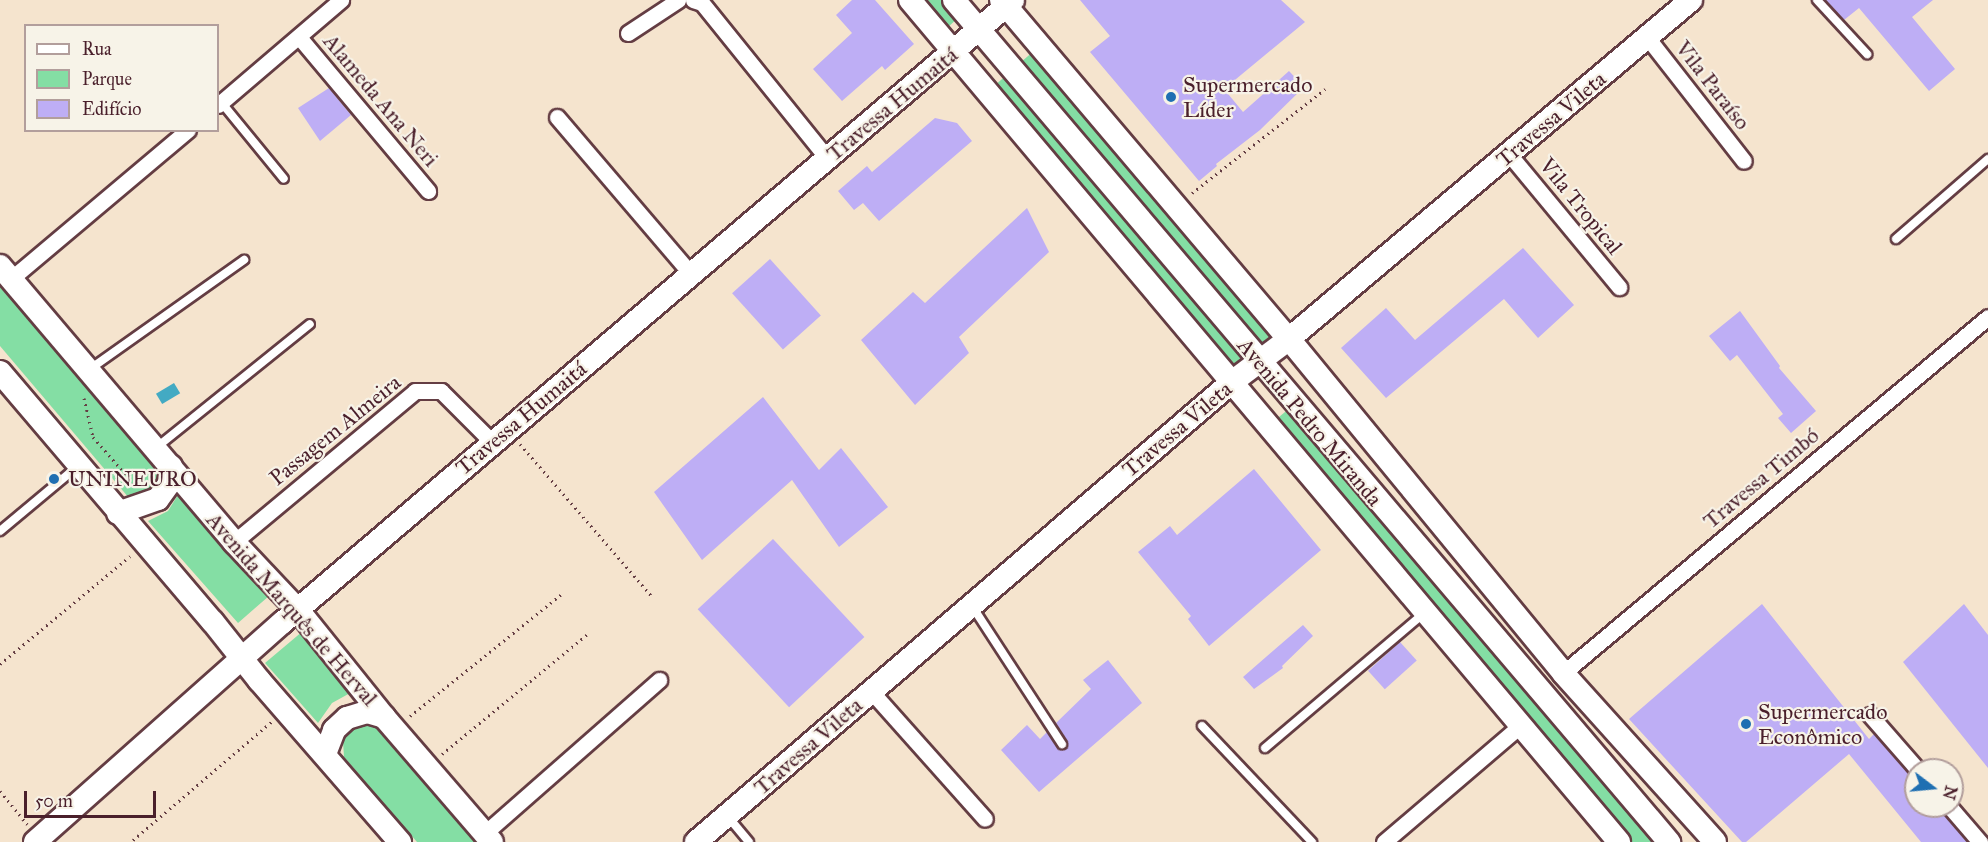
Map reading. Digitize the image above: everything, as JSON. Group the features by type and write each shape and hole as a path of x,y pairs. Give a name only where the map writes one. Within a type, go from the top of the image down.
{"main road":[{"name":"Avenida Pedro Miranda","path":"910,0 1619,842"},
{"name":"Avenida Pedro Miranda","path":"954,0 1259,362 1669,842"},
{"name":"Travessa Vileta","path":"696,842 1232,382 1289,339 1691,0"},
{"name":"Travessa Humaitá","path":"37,840 492,442 954,53 1007,2"},
{"name":"Avenida Pedro Miranda","path":"1007,2 1174,206 1289,339 1563,673 1715,842"},
{"name":"Avenida Marquês de Herval","path":"6,272 234,542 298,610 389,723 488,838"},
{"path":"0,372 400,842"},
{"path":"118,513 158,499 169,484 171,466"},
{"path":"325,754 334,730 355,713 367,712 389,723"}],"street":[{"path":"219,104 341,0"},
{"path":"628,33 678,0"},
{"path":"693,0 702,3 828,159"},
{"name":"Alameda Ana Neri","path":"298,37 428,191"},
{"name":"Vila Paraíso","path":"1647,37 1744,161"},
{"path":"557,117 691,274"},
{"path":"6,272 185,132"},
{"name":"Vila Tropical","path":"1509,154 1619,287"},
{"name":"Travessa Timbó","path":"1563,673 1988,317"},
{"name":"Passagem Almeira","path":"234,542 415,391 441,391 492,442"},
{"path":"488,838 659,680"},
{"path":"871,692 985,819"},
{"path":"1870,715 1908,758"},
{"path":"1389,840 1520,726"},
{"path":"1959,818 1980,842"}],"lane":[{"path":"1817,0 1867,54"},
{"path":"219,104 284,179"},
{"path":"1896,239 1988,159"},
{"path":"89,369 243,261"},
{"path":"155,448 310,324"},
{"path":"0,531 79,465"},
{"path":"972,605 1062,744"},
{"path":"1265,748 1425,612"},
{"path":"1202,726 1312,842"},
{"path":"727,816 749,842"}],"path":[{"path":"1174,206 1325,89"},
{"path":"517,441 651,595"},
{"path":"0,664 145,543"},
{"path":"389,723 563,594"},
{"path":"427,766 589,633"},
{"path":"133,840 286,709"},
{"path":"0,791 37,840"}],"green space":[{"path":"923,0 945,0 959,17 947,28"},
{"path":"1035,50 1278,329 1260,344 1018,65"},
{"path":"1008,74 1248,361 1237,370 997,84"},
{"path":"0,280 161,469 151,489 129,498 0,346"},
{"path":"1291,407 1656,842 1630,842 1276,420"},
{"path":"181,490 269,596 238,623 148,521 168,511"},
{"path":"303,631 352,692 332,703 318,723 265,663"},
{"path":"377,723 479,842 417,842 344,757 343,741 354,725"}],"water":[{"path":"174,383 180,393 162,404 156,394"}],"building":[{"path":"852,0 875,0 914,44 885,70 882,66 842,101 813,69 852,33 836,15"},
{"name":"Supermercado Líder","path":"1080,0 1281,0 1305,22 1224,89 1243,112 1289,71 1304,87 1260,130 1216,164 1217,166 1199,181 1090,52 1110,36"},
{"path":"1825,0 1933,0 1912,17 1955,69 1929,91 1859,8 1844,20"},
{"path":"329,88 351,115 320,141 298,108"},
{"path":"935,118 957,123 972,141 879,221 863,203 854,210 838,191 867,166 872,172"},
{"path":"1027,208 1049,252 959,337 969,353 915,405 861,340 913,292 925,303"},
{"path":"1523,248 1574,305 1538,338 1504,299 1386,398 1341,348 1386,308 1415,340"},
{"path":"770,259 821,315 783,350 732,293"},
{"path":"1740,311 1780,366 1779,368 1816,411 1791,433 1778,418 1783,414 1737,355 1730,361 1709,336"},
{"path":"763,397 819,470 841,448 888,507 839,547 792,480 702,560 654,492"},
{"path":"1254,469 1321,550 1209,646 1188,619 1191,616 1138,552 1170,526 1177,535"},
{"path":"773,539 864,637 789,707 698,609"},
{"name":"Supermercado Econômico","path":"1762,604 1869,739 1874,734 1904,766 1904,818 1948,818 1967,842 1921,842 1849,754 1746,842 1742,842 1629,719"},
{"path":"1964,604 1988,635 1988,768 1903,662"},
{"path":"1303,625 1313,636 1282,666 1283,668 1254,689 1243,677"},
{"path":"1400,642 1417,661 1385,689 1368,671"},
{"path":"1108,660 1142,703 1039,792 1001,750 1027,725 1040,739 1047,732 1059,749 1066,749 1067,741 1056,723 1091,689 1083,680"}],"place":[{"name":"Supermercado Líder","path":"1171,97"},
{"name":"UNINEURO","path":"54,479"},
{"name":"Supermercado Econômico","path":"1746,724"}]}
